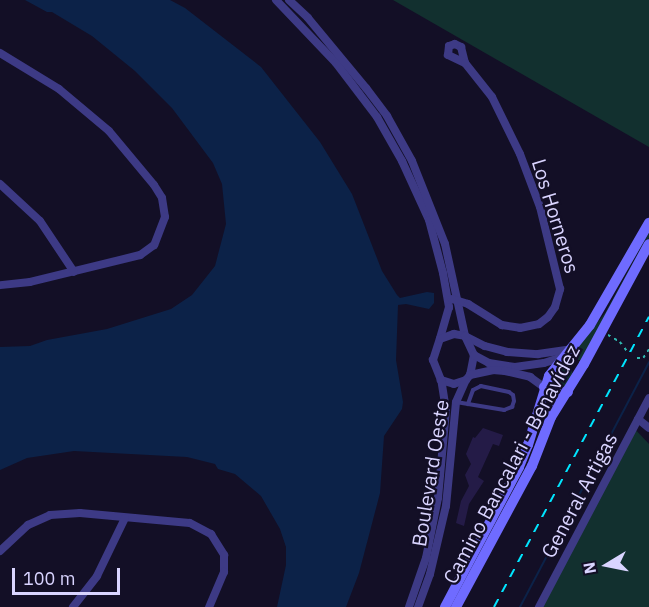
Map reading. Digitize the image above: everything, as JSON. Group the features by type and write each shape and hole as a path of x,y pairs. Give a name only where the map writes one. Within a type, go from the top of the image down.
{"main road":[{"name":"Camino Bancalari - Benavídez","path":"444,607 519,467 528,445 544,387 565,354 590,325 649,223"},
{"name":"Camino Bancalari - Benavídez","path":"456,607 532,466 551,417 568,392 649,244"},
{"path":"565,354 572,360 578,373"},
{"path":"544,387 553,393 568,392"}],"street":[{"path":"276,0 287,3 309,32 363,90 421,189 452,299 474,354 489,363 515,367 535,365 565,354"},
{"path":"0,53 41,76 91,115 126,148 162,198 165,208 164,225 154,245 129,259 13,285 0,285"},
{"name":"Los Horneros","path":"452,299 502,325 520,328 539,324 548,317 555,307 560,289 540,207 520,154 492,97 465,63"},
{"path":"0,184 39,221 74,272"},
{"path":"452,299 433,360 441,380 454,384 468,377 494,370 530,377 544,387"},
{"path":"440,339 454,334 465,336 485,346 523,354 565,354"},
{"path":"468,377 474,354"},
{"name":"Boulevard Oeste","path":"418,607 439,519 457,398 468,377"},
{"name":"Boulevard Oeste","path":"409,607 439,519 446,400 441,380"},
{"path":"446,400 457,398"},
{"name":"General Artigas","path":"539,607 649,398"},
{"path":"638,419 649,428"},
{"path":"0,551 7,542 28,525 50,515 80,513 190,523 211,534 221,546 225,565 221,582 209,607"},
{"path":"73,607 97,576 125,518"}],"lane":[{"path":"457,398 468,404 504,410 512,407 514,401 513,394 509,392 481,386 476,387 468,404"},
{"path":"457,398 470,396"}],"path":[{"path":"608,335 620,342 627,351"},
{"path":"637,358 643,357 649,349"}],"green space":[{"path":"393,0 649,0 649,147"},
{"path":"649,233 649,238 581,360 578,360 573,353 605,313"},
{"path":"564,365 572,368 572,374 564,387 555,388 552,380"},
{"path":"631,425 649,444 649,607 539,607"}],"water":[{"path":"25,0 170,0 185,8 261,67 320,142 352,194 382,271 397,295 400,298 427,292 434,293 434,303 429,309 406,304 398,305 396,360 403,402 402,409 384,436 380,493 359,573 346,607 277,607 286,565 286,547 280,529 261,496 235,474 218,469 215,464 187,457 74,451 27,458 0,470 0,347 30,346 47,340 107,329 171,309 192,295 215,266 226,224 222,184 213,163 172,108 135,71 92,36 52,12 47,12"}],"building":[{"path":"483,428 503,435 499,446 493,444 478,477 484,481 469,504 464,526 456,523 461,501 469,486 465,475 471,464 466,454 473,437 475,438"}],"waterway":[{"path":"520,607 649,362"}],"railway":[{"path":"494,607 649,317"}]}
